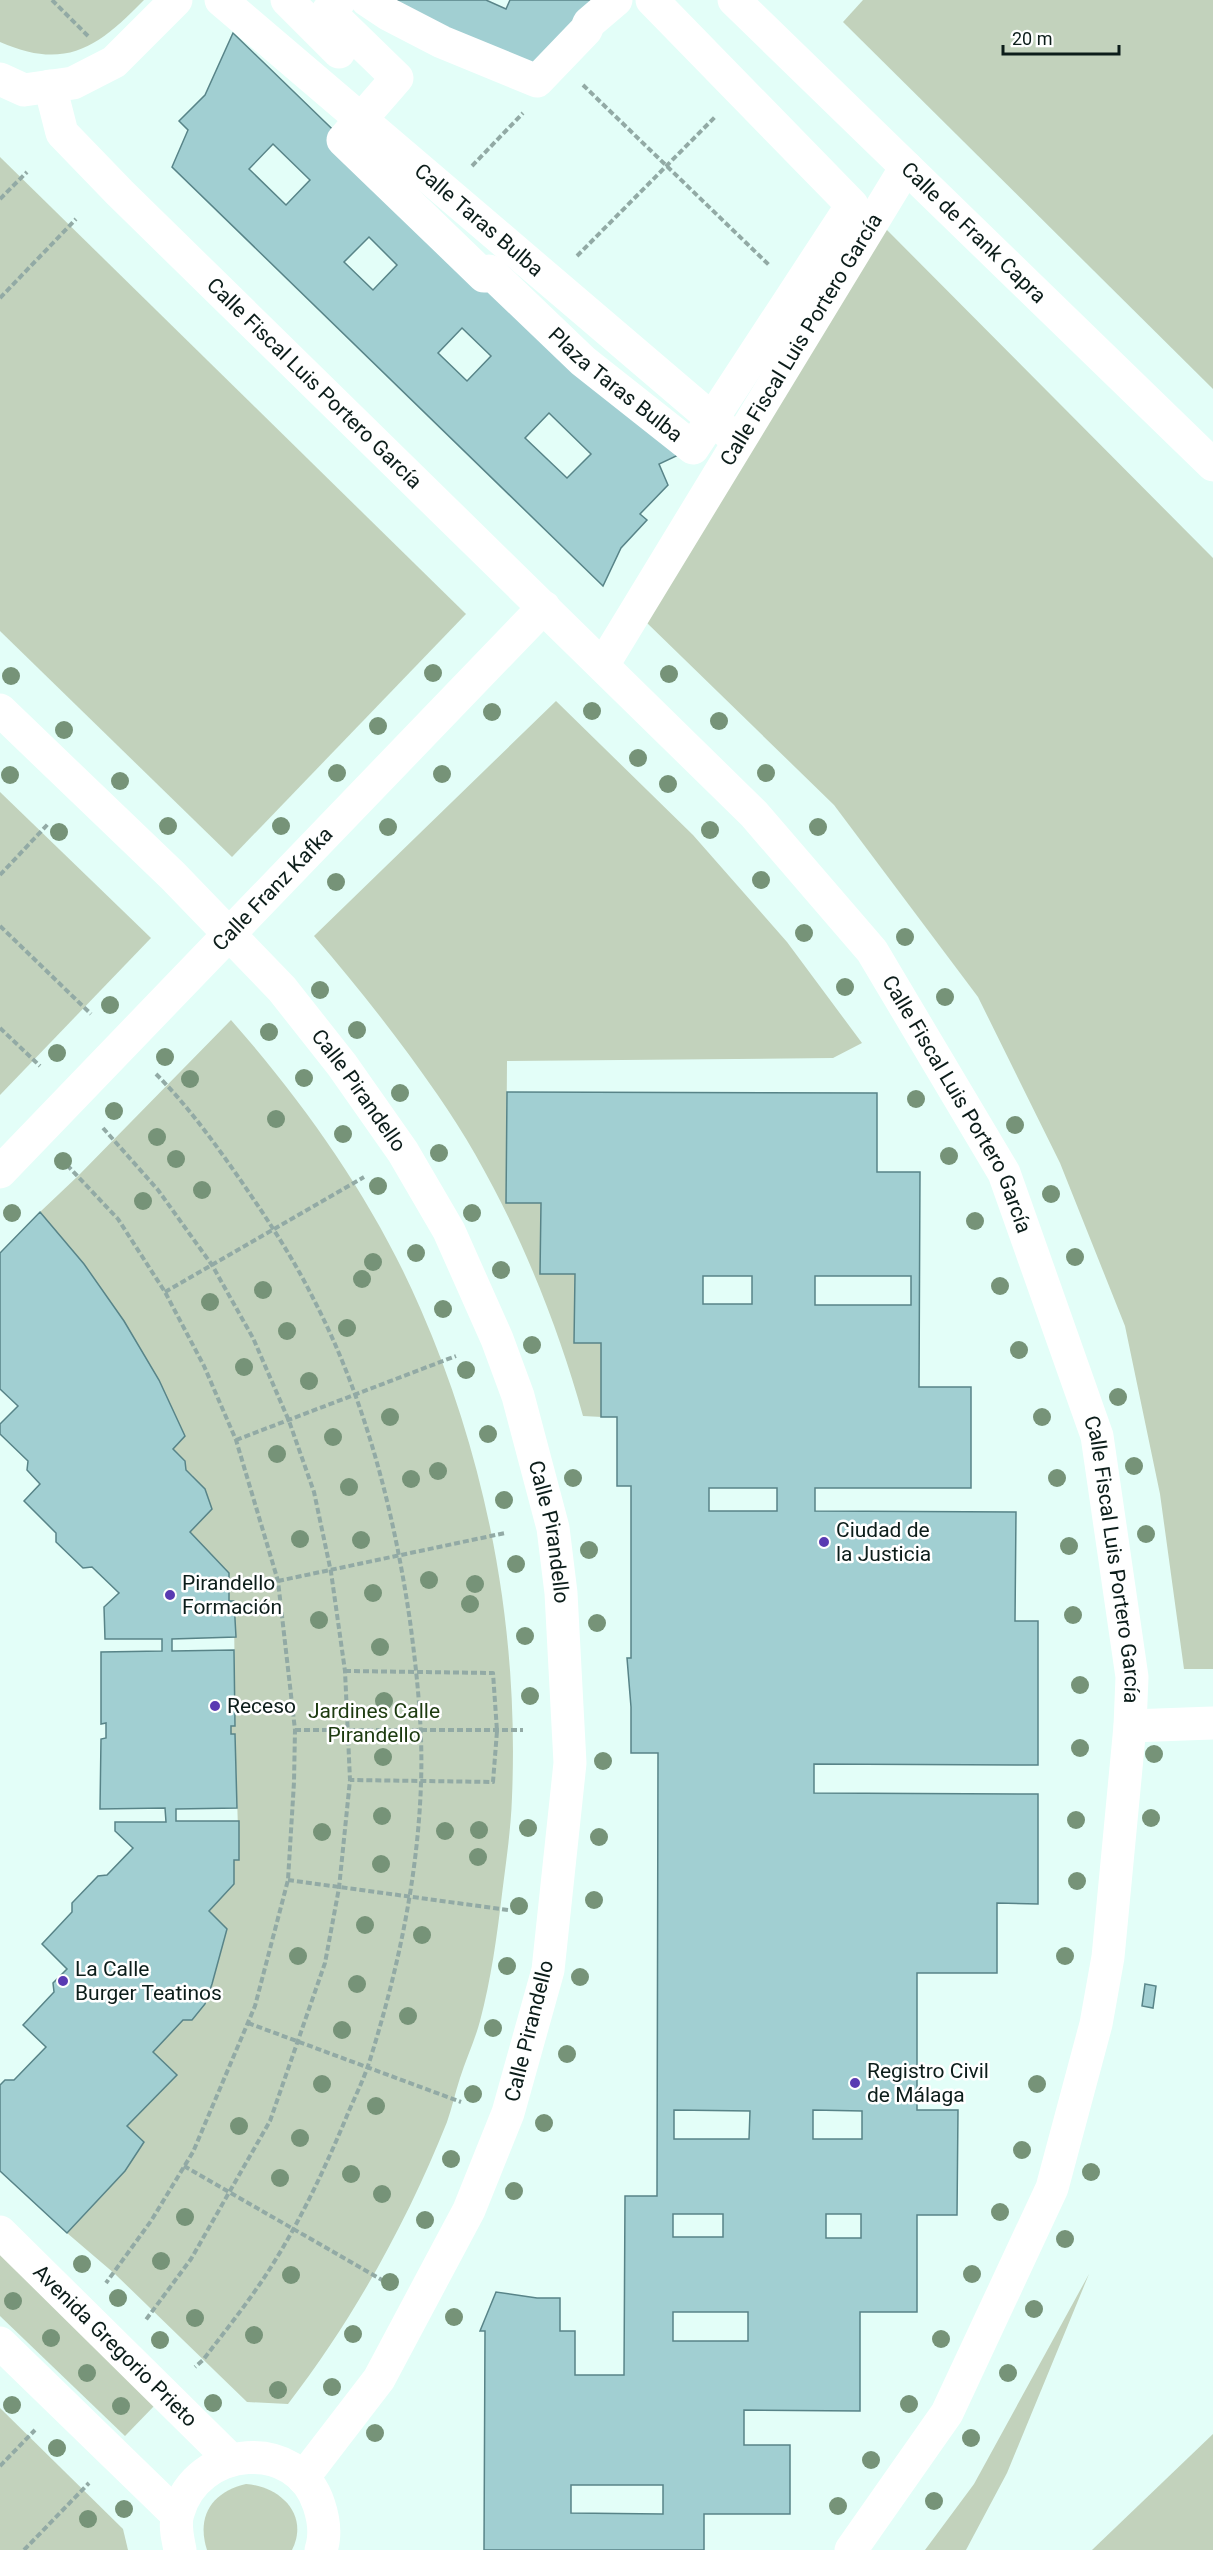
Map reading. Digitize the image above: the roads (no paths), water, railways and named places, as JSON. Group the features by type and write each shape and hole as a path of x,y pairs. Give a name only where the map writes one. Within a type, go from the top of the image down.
{"street":[{"path":"0,79 24,90 74,83 114,62 176,0"},
{"name":"Calle Taras Bulba","path":"221,0 738,441"},
{"path":"287,0 369,82"},
{"name":"Plaza Taras Bulba","path":"340,0 328,11 397,78 343,140 483,276 489,271 583,361 693,448 797,293 852,205 652,0"},
{"path":"367,0 388,14 442,42 537,81 586,30 589,24 616,0"},
{"name":"Calle de Frank Capra","path":"734,0 1213,465"},
{"name":"Calle Fiscal Luis Portero García","path":"50,86 62,133 120,193 754,814 873,951 1004,1173 1097,1436 1132,1677 1130,1726 1108,1957 1096,2024 1052,2188 947,2413 851,2550"},
{"name":"Calle Fiscal Luis Portero García","path":"603,665 906,167"},
{"name":"Calle Franz Kafka","path":"0,1172 544,607"},
{"name":"Calle Pirandello","path":"0,710 229,934 289,998 342,1065 403,1152 449,1231 497,1339 518,1396 553,1528 561,1593 570,1763 548,1970 508,2113 469,2210 379,2379 303,2478"},
{"path":"1130,1726 1213,1723"},
{"name":"Avenida Gregorio Prieto","path":"0,2232 230,2459"},
{"path":"0,2343 177,2515"},
{"path":"180,2550 177,2515 186,2495 197,2479 212,2467 230,2459 256,2456 281,2463 303,2478 317,2497 324,2519 326,2547"}],"place":[{"name":"Ciudad de la Justicia","path":"824,1542"},
{"name":"Pirandello Formación","path":"170,1595"},
{"name":"Receso","path":"215,1706"},
{"name":"La Calle Burger Teatinos","path":"63,1981"},
{"name":"Registro Civil de Málaga","path":"855,2083"}],"park label":[{"name":"Jardines Calle Pirandello","path":"374,1723"}]}
